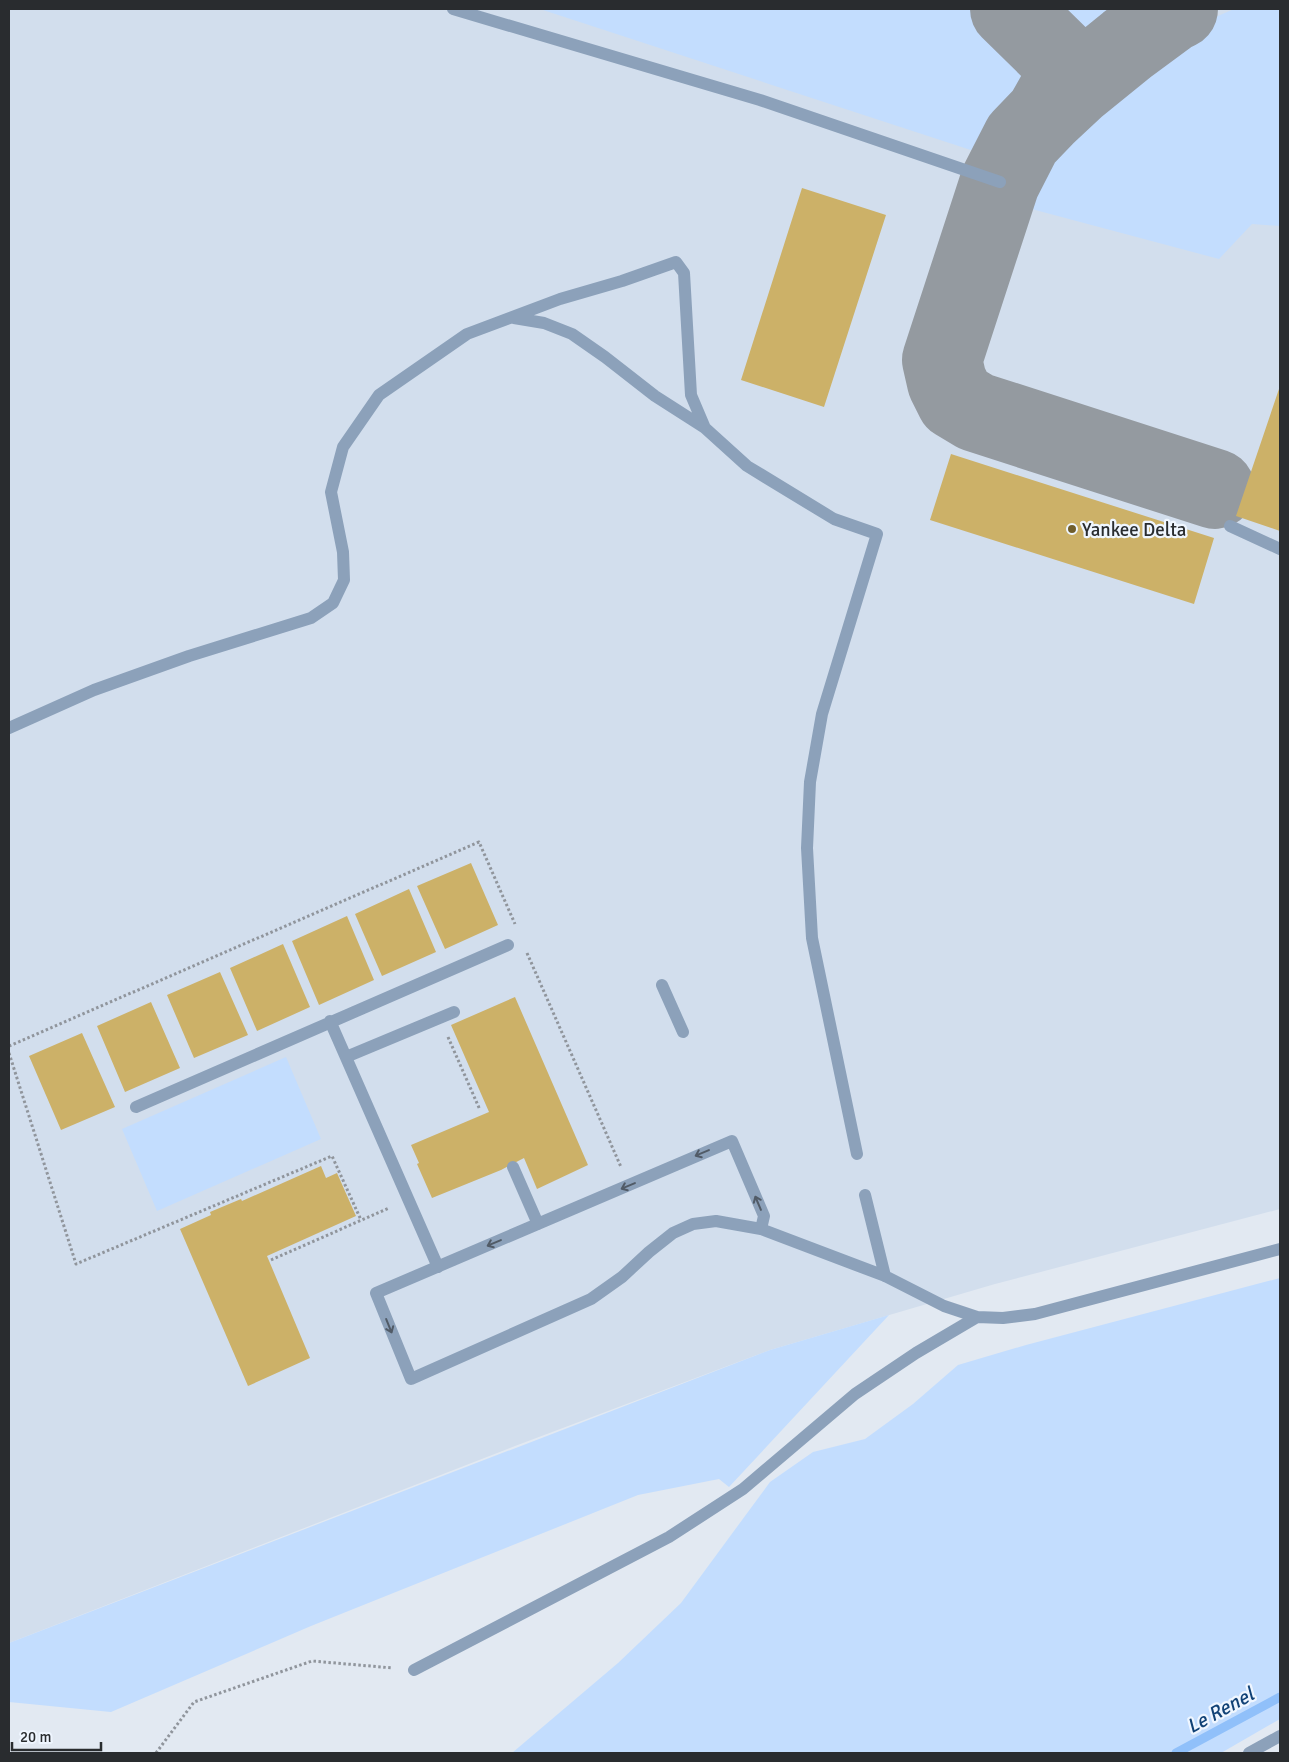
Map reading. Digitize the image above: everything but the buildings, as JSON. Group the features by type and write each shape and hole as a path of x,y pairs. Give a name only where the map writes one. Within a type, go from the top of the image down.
{"lane":[{"path":"453,9 760,100 1000,182"},
{"path":"9,728 94,690 189,656 311,618 333,603 344,580 343,552 331,492 343,448 379,395 467,334 514,318 560,299 622,281 676,262 684,273 691,395 705,428"},
{"path":"514,318 544,323 572,334 655,396 705,428 747,466 834,519 877,534 822,714 810,782 807,848 812,938 857,1154"},
{"path":"1230,526 1280,549"},
{"path":"136,1107 508,945"},
{"path":"662,985 683,1032"},
{"path":"346,1057 454,1012"},
{"path":"330,1021 438,1267"},
{"path":"761,1229 764,1216 732,1141 376,1294 411,1379 591,1299 622,1278 649,1252 673,1233 694,1224 716,1221 761,1229 885,1276 944,1306 977,1317 1003,1318 1036,1314 1280,1249"},
{"path":"513,1167 538,1224"},
{"path":"866,1195 885,1276"},
{"path":"414,1670 669,1537 743,1489 855,1394 916,1353 977,1317"},
{"path":"1249,1753 1280,1736"}],"path":[{"path":"9,1046 479,842 518,930"},
{"path":"525,948 629,1186"},
{"path":"440,1018 480,1110"},
{"path":"9,1054 76,1264 332,1156 361,1220"},
{"path":"271,1260 390,1208"},
{"path":"156,1753 194,1702 312,1661 414,1670"}],"shaded area":[{"path":"9,9 1280,9 1280,1209 995,1284 770,1350 515,1446 9,1643"},
{"path":"540,9 1125,9 1060,58 1016,100 983,154"},
{"path":"1234,9 1280,9 1280,226 1252,224 1219,259 1024,207 1047,153 1080,118 1179,33"},
{"path":"286,1057 321,1139 157,1211 122,1129"},
{"path":"1280,1278 1280,1719 1221,1753 512,1753 618,1663 681,1603 770,1482 813,1452 865,1439 913,1404 958,1365 1026,1345"},
{"path":"889,1315 729,1487 719,1479 638,1495 311,1626 111,1712 9,1702 9,1643 770,1350"}],"waterway":[{"name":"Le Renel","path":"1176,1753 1280,1697"}],"taxiway":[{"path":"1010,9 1060,58 1062,85 1045,115"},
{"path":"1178,9 1128,44 1075,87 1022,139 1000,182 942,360 947,382 956,400 976,412 1215,489"}],"place":[{"name":"Yankee Delta","path":"1072,529"}]}
